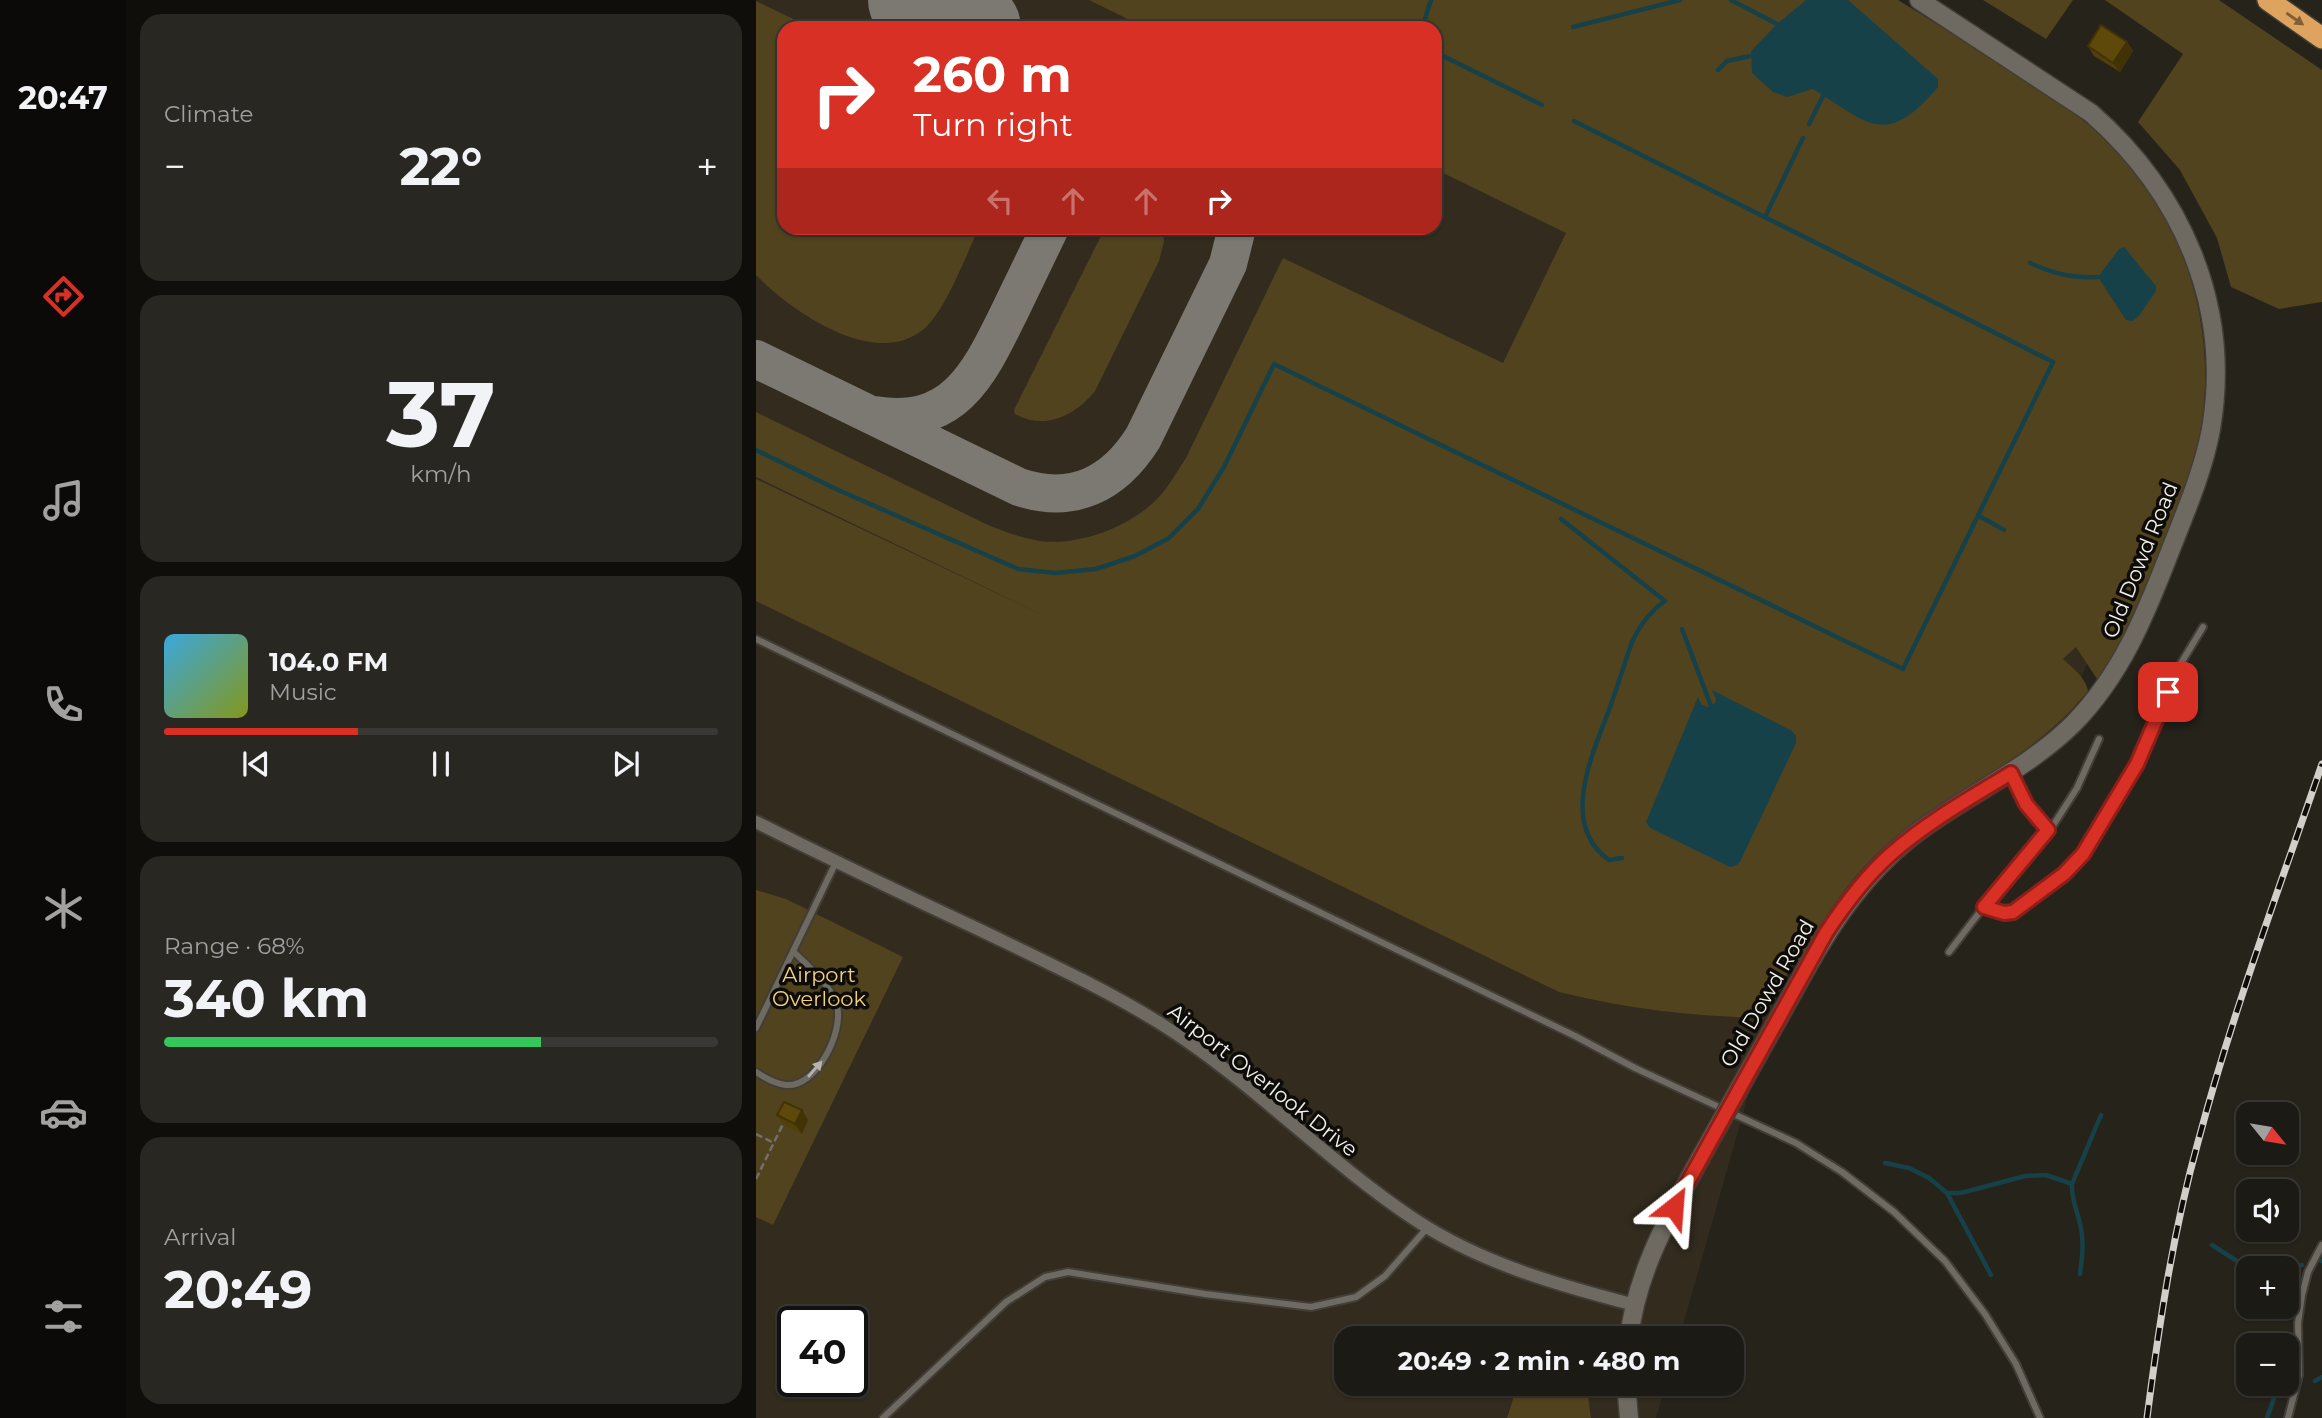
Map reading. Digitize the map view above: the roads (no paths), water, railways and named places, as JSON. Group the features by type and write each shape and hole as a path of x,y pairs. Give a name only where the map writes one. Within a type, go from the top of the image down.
{"highway":[{"path":"2268,0 2322,38"}],"street":[{"name":"Old Dowd Road","path":"1631,1326 1641,1283 1661,1231 1806,969 1848,900 1890,855 1935,820 2049,746 2100,694 2123,660 2145,615 2193,493 2211,427 2214,387 2210,314 2196,263 2173,211 2155,181 2122,142 2091,113 1919,0"},
{"name":"Airport Overlook Drive","path":"756,822 1031,955 1160,1023 1211,1059 1369,1187 1428,1227 1476,1253 1523,1272 1577,1290 1635,1304"},
{"path":"1627,1396 1629,1418"}],"lane":[{"path":"1984,907 2004,913 2013,912 2064,874 2083,854 2137,764 2180,665 2203,627"},
{"path":"756,639 1635,1068 1796,1143 1842,1172 1894,1212 1945,1261 1985,1314 2016,1364 2040,1418"},
{"path":"1949,952 2048,830 2077,788 2099,739"},
{"path":"2011,773 2026,804 2048,830"},
{"path":"756,1028 836,862"},
{"path":"756,1072 770,1081 787,1085 800,1083 813,1074 823,1060 834,1035 838,1020 836,1005 813,971 793,951"},
{"path":"883,1418 1006,1302 1045,1277 1068,1272 1205,1294 1311,1307 1356,1297 1385,1276 1428,1227"},
{"path":"2288,1418 2299,1375 2298,1323 2302,1295 2308,1272 2322,1245"}],"water":[{"path":"1806,0 1848,0 1938,79 1938,87 1905,118 1891,124 1864,120 1813,89 1787,97 1773,92 1752,73 1751,51 1777,24"},
{"path":"2124,247 2156,286 2156,291 2139,316 2132,321 2126,320 2098,277 2119,249"},
{"path":"1712,690 1792,731 1796,736 1796,743 1740,862 1730,867 1650,828 1646,822 1698,697 1701,704 1707,707 1715,703"}],"waterway":[{"path":"1424,21 1431,0"},
{"path":"1573,27 1680,0"},
{"path":"1731,0 1777,24"},
{"path":"1442,55 1542,105"},
{"path":"1718,70 1727,61 1750,56"},
{"path":"1809,124 1823,96"},
{"path":"756,450 836,489 1018,569 1055,573 1096,569 1135,556 1169,538 1198,509 1225,465 1274,364 1903,669 2053,362 1574,121"},
{"path":"1765,217 1803,138"},
{"path":"2030,263 2063,274 2098,277"},
{"path":"1979,516 2004,530"},
{"path":"1561,519 1665,601 1646,619 1632,642 1588,768 1584,789 1586,828 1594,845 1609,860 1622,858"},
{"path":"1682,629 1711,706"},
{"path":"2080,1274 2082,1234 2072,1184 2101,1115"},
{"path":"1885,1163 1909,1168 1929,1178 1947,1193 1961,1193 2025,1176 2046,1175 2072,1184"},
{"path":"1947,1193 1991,1275"},
{"path":"2212,1245 2236,1260"},
{"path":"2315,1381 2322,1377"},
{"path":"2267,1418 2275,1396"}],"railway":[{"path":"2147,1418 2168,1279 2198,1142 2241,999 2322,764"}],"park label":[{"name":"Airport Overlook","path":"819,986"}]}
